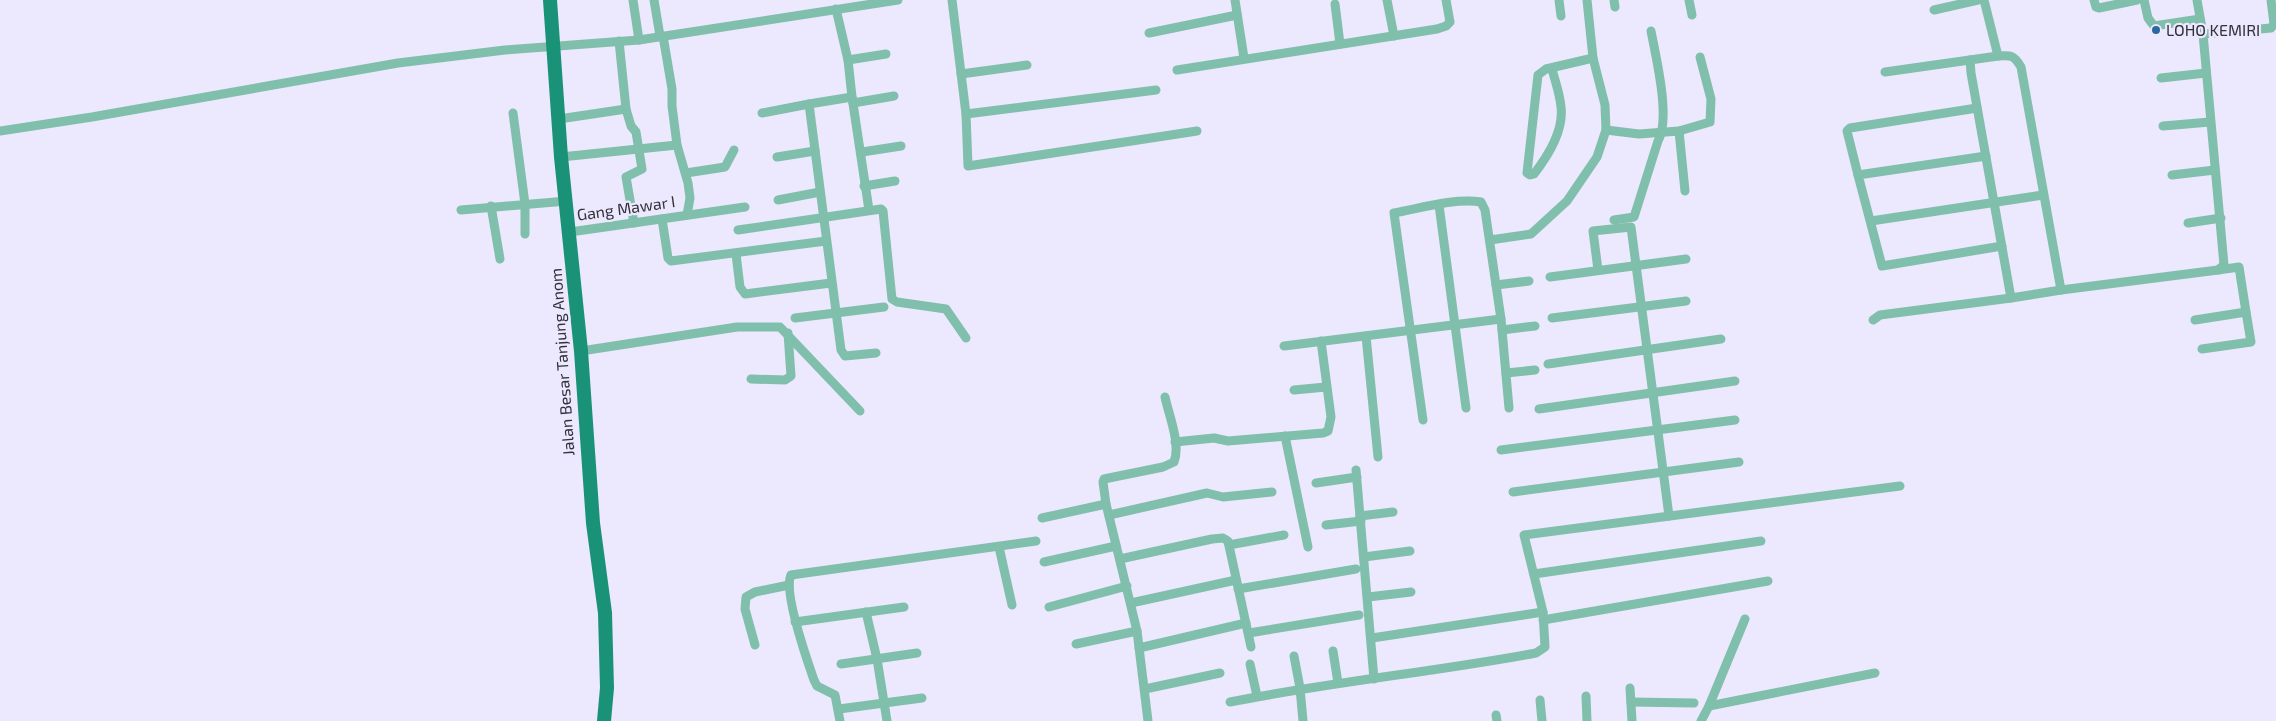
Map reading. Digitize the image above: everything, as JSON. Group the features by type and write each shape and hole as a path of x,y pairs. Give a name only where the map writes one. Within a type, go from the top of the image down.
{"main road":[{"name":"Jalan Besar Tanjung Anom","path":"550,0 562,157 582,351 590,494 605,613 607,688 604,721"}],"street":[{"path":"633,0 639,40"},
{"path":"654,0 672,89 672,106 677,145 686,173 690,198 687,215"},
{"path":"0,131 398,64 554,46 639,40 898,0"},
{"path":"952,0 966,114 968,166 1197,131"},
{"path":"1235,0 1244,58"},
{"path":"1387,0 1394,36"},
{"path":"1177,70 1446,26 1450,22 1446,0"},
{"path":"1560,0 1562,16"},
{"path":"1490,240 1531,234 1542,226 1567,201 1597,157 1606,130 1603,92 1593,58 1587,0"},
{"path":"1689,0 1692,14"},
{"path":"1934,10 1978,0"},
{"path":"1984,0 1998,56"},
{"path":"2094,0 2096,7 2099,8 2137,0"},
{"path":"2144,0 2148,18 2154,26 2200,19"},
{"path":"2197,0 2203,34 2214,170 2225,261 2218,270"},
{"path":"2203,34 2271,28 2274,24 2271,0"},
{"path":"1335,4 1340,44"},
{"path":"836,9 848,60 852,100 862,152 864,186 869,210"},
{"path":"1148,33 1237,15"},
{"path":"1614,220 1634,217 1658,141 1664,132 1660,75 1651,30"},
{"path":"619,41 626,109 631,126 636,132 641,171 626,177 634,223"},
{"path":"848,60 886,54"},
{"path":"1886,72 2011,55 2021,67 2061,290"},
{"path":"1606,130 1638,134 1679,132 1710,122 1710,99 1700,57"},
{"path":"1552,69 1562,108 1556,135 1548,155 1534,174 1530,175 1527,173 1538,75 1542,71 1593,58"},
{"path":"1970,60 1970,73 2011,298"},
{"path":"961,74 1027,65"},
{"path":"2161,78 2206,73"},
{"path":"966,114 1156,90"},
{"path":"762,113 808,104 894,96"},
{"path":"808,104 842,354 850,356 876,354"},
{"path":"1977,108 1850,128 1847,131 1871,221 1879,262 1884,266 2002,246"},
{"path":"559,119 626,109"},
{"path":"513,113 525,204 525,234"},
{"path":"2163,126 2210,122"},
{"path":"1679,132 1686,191"},
{"path":"562,157 677,145"},
{"path":"862,152 901,146"},
{"path":"686,173 725,167 734,150"},
{"path":"777,157 815,150"},
{"path":"1858,175 1986,156"},
{"path":"2172,175 2214,170"},
{"path":"864,186 895,181"},
{"path":"778,200 820,192"},
{"path":"1871,221 2043,195"},
{"path":"461,210 567,201"},
{"path":"1423,420 1412,330 1394,213 1439,205 1474,201 1481,202 1485,210 1501,319 1509,408"},
{"path":"1439,205 1466,408"},
{"path":"492,206 500,259"},
{"name":"Gang Mawar I","path":"570,232 745,207"},
{"path":"738,230 880,209 883,211 892,298 896,302 946,309 966,338"},
{"path":"2188,223 2221,218"},
{"path":"662,219 668,258 671,261 826,241"},
{"path":"1598,270 1593,232 1631,227 1669,516"},
{"path":"736,254 740,287 745,294 831,283"},
{"path":"1550,277 1686,258"},
{"path":"1873,320 1880,315 2239,266 2251,342 2202,350"},
{"path":"1496,285 1528,281"},
{"path":"1552,318 1686,301"},
{"path":"795,318 884,307"},
{"path":"2195,320 2246,312"},
{"path":"1284,346 1456,323 1501,319"},
{"path":"582,351 737,327 775,326 788,333 860,411"},
{"path":"1502,330 1535,326"},
{"path":"750,379 785,380 791,376 788,333"},
{"path":"1366,336 1378,457"},
{"path":"1548,364 1721,339"},
{"path":"1174,442 1214,438 1228,441 1323,433 1328,430 1331,417 1321,341"},
{"path":"1506,373 1535,370"},
{"path":"1539,409 1735,381"},
{"path":"1294,390 1326,387"},
{"path":"1148,721 1145,689 1131,603 1106,504 1104,479 1169,465 1176,456 1165,398"},
{"path":"1502,450 1735,420"},
{"path":"1285,436 1308,547"},
{"path":"1513,492 1739,462"},
{"path":"1316,483 1357,474 1374,679"},
{"path":"1230,702 1300,688 1448,669 1536,652 1545,647 1543,616 1524,536 1900,486"},
{"path":"1109,515 1207,493 1223,498 1272,492"},
{"path":"1042,518 1106,504"},
{"path":"1326,525 1393,512"},
{"path":"1229,545 1284,535"},
{"path":"1120,559 1212,538 1223,538 1229,545 1251,647"},
{"path":"840,721 835,694 817,686 814,680 795,622 789,577 794,574 1036,541"},
{"path":"1534,574 1761,542"},
{"path":"1044,562 1116,546"},
{"path":"1000,547 1012,605"},
{"path":"1364,557 1410,550"},
{"path":"1131,603 1237,584 1356,568"},
{"path":"1372,638 1543,616 1768,581"},
{"path":"755,645 745,609 746,598 755,592 790,585"},
{"path":"1049,607 1127,586"},
{"path":"1368,597 1411,592"},
{"path":"795,622 904,607"},
{"path":"866,612 877,659 887,721"},
{"path":"1248,633 1359,615"},
{"path":"1700,721 1710,706 1745,619"},
{"path":"1139,648 1246,623"},
{"path":"1076,644 1136,631"},
{"path":"1332,651 1338,683"},
{"path":"841,664 917,653"},
{"path":"1294,656 1300,688 1303,721"},
{"path":"1250,664 1257,696"},
{"path":"1145,689 1220,673"},
{"path":"1710,706 1875,673"},
{"path":"1630,688 1632,721"},
{"path":"1586,696 1587,721"},
{"path":"838,709 922,698"},
{"path":"1540,700 1542,721"},
{"path":"1631,702 1694,703"}],"place":[{"name":"LOHO KEMIRI","path":"2156,30"}]}
